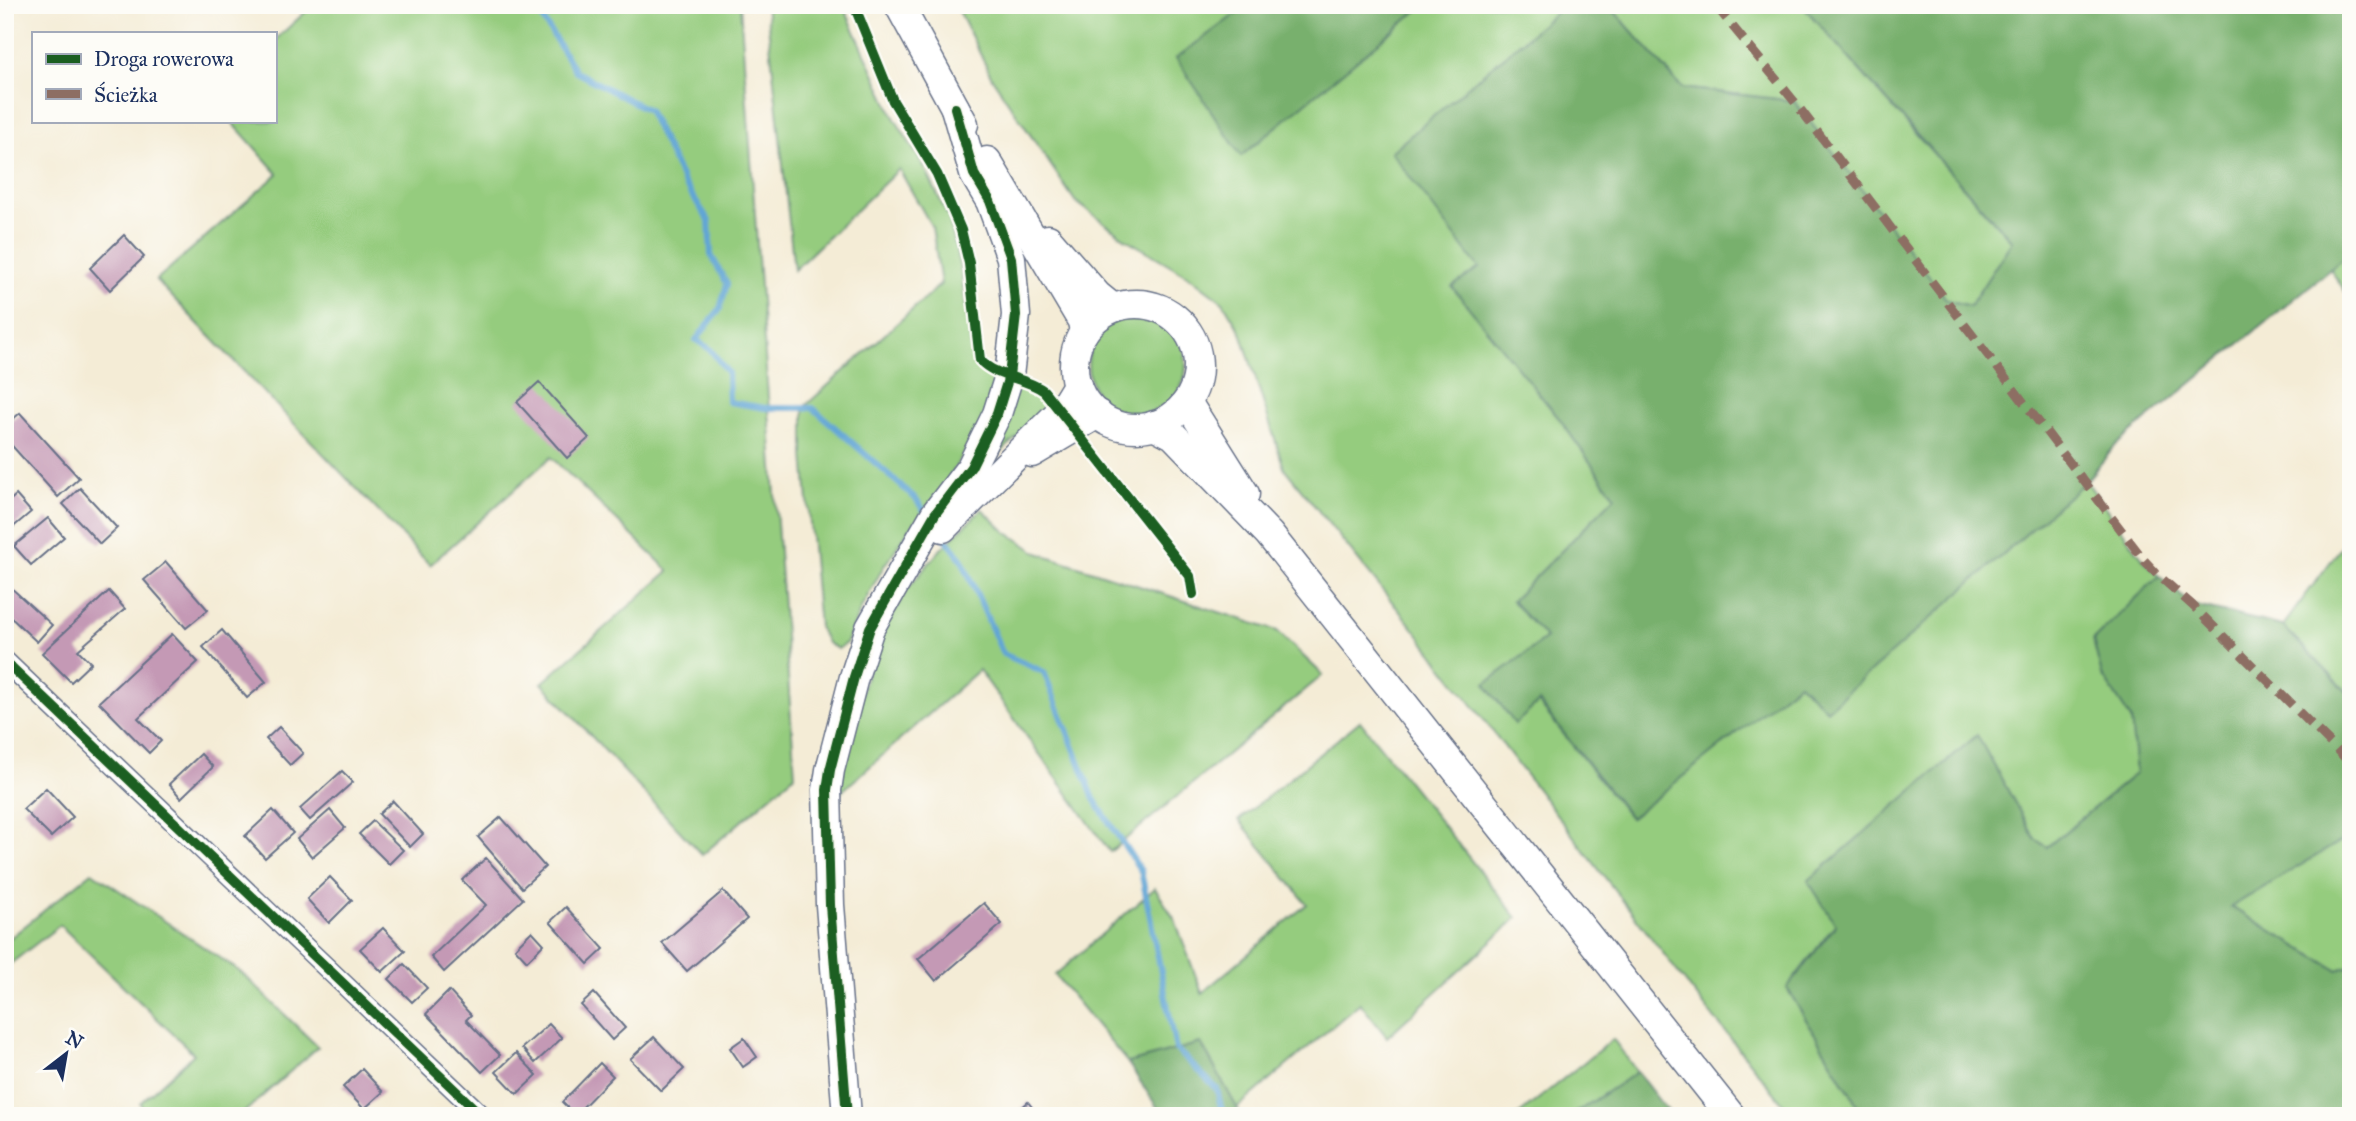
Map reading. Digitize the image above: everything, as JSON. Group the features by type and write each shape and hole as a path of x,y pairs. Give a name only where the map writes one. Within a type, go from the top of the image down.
{"main road":[{"path":"899,5 955,108 1082,321 1084,332"},
{"path":"848,1116 830,905 827,790 830,770 864,645 878,612 937,526 971,467 997,414 1009,376 1016,315 1011,258 990,201 974,174 955,108"},
{"path":"1006,190 1097,295 1113,308"},
{"path":"1126,304 1152,306 1176,318 1192,339 1198,365 1197,378 1186,402 1167,420 1139,428 1110,422 1085,401 1077,385 1075,358 1084,332 1092,322 1113,308 1126,304"},
{"path":"937,526 1005,468 1035,434 1061,411 1077,385"},
{"path":"1186,402 1269,534"},
{"path":"1005,468 1098,414"},
{"path":"1154,425 1172,435 1269,534 1731,1116"}],"street":[{"path":"5,661 482,1116"}],"green space":[{"path":"313,5 740,5 795,775 702,855 542,683 669,571 551,457 430,565 156,280 278,174 232,122 276,122 276,39"},
{"path":"766,5 843,5 895,119 925,168 949,219 962,277 973,361 1000,381 986,415 944,487 884,566 862,606 847,642 838,649 827,643 819,627 804,455 804,407 941,284 932,227 899,169 794,270"},
{"path":"956,5 1802,5 2012,242 1970,306 1947,300 1794,101 1682,88 1615,12 1479,269 1453,286 1558,417 1615,497 1512,601 1546,638 1538,702 1630,818 1799,683 1827,709 2086,481 2144,560 2159,576 2093,640 2102,675 2131,719 2136,773 2047,847 2035,839 1977,736 1787,988 1864,1116 1793,1116 1686,983 1414,629 1284,468 1241,332 1223,302 1190,277 1126,239 1075,201 992,78"},
{"path":"1248,5 1424,5 1241,156 1176,58"},
{"path":"1802,5 2351,5 2351,252 2116,445 2086,481 1827,710 1799,683 1631,818 1539,702 1515,724 1485,684 1546,638 1512,601 1615,497 1558,417 1452,287 1479,268 1391,152 1559,10 1615,12 1682,88 1794,101 1947,300 1970,306 2012,241"},
{"path":"2351,252 2351,300 2330,269"},
{"path":"1137,316 1156,320 1172,330 1182,346 1186,365 1182,384 1172,400 1156,410 1137,414 1118,410 1102,400 1092,384 1088,365 1092,346 1102,330 1118,320"},
{"path":"1016,385 1034,391 1050,406 981,471"},
{"path":"982,509 1005,531 1038,553 1277,631 1323,675 1110,852 979,670 840,793 847,738 879,636 908,588 941,549"},
{"path":"2351,534 2351,696 2283,626"},
{"path":"2159,576 2192,605 2283,626 2351,696 2351,835 2231,907 2337,970 2351,966 2351,1116 1864,1116 1787,988 1836,925 1808,881 1977,735 2035,839 2047,847 2136,773 2131,719 2102,675 2093,640"},
{"path":"1360,721 1517,918 1387,1037 1360,1003 1237,1108 1201,1043 1128,1063 1055,975 1155,888 1175,920 1202,993 1307,904 1239,820"},
{"path":"2351,835 2351,966 2337,970 2231,907"},
{"path":"92,872 242,973 318,1047 240,1116 147,1116 140,1103 194,1054 60,925 5,968 5,942"},
{"path":"1613,1039 1637,1072 1571,1116 1517,1116"},
{"path":"1201,1043 1242,1116 1163,1116 1128,1063"},
{"path":"1637,1072 1671,1116 1571,1116"}],"building":[{"path":"124,235 144,257 110,290 90,268"},
{"path":"539,382 589,438 567,458 517,402"},
{"path":"20,413 79,478 58,497 5,438 5,426"},
{"path":"80,488 117,528 100,544 63,504"},
{"path":"16,495 31,512 5,534 5,505"},
{"path":"48,518 64,537 31,565 14,546"},
{"path":"166,562 208,610 186,628 144,580"},
{"path":"9,586 52,625 37,642 5,612 5,590"},
{"path":"109,591 125,609 78,650 91,663 71,682 42,653"},
{"path":"222,630 266,682 247,698 203,647"},
{"path":"172,634 198,662 138,718 161,741 149,753 99,702"},
{"path":"279,727 303,753 290,765 266,739"},
{"path":"201,754 213,767 181,798 169,784"},
{"path":"342,771 353,782 310,820 300,809"},
{"path":"46,788 73,817 51,837 23,809"},
{"path":"393,801 423,834 410,847 379,814"},
{"path":"273,810 293,833 265,858 245,836"},
{"path":"330,810 345,828 312,857 297,839"},
{"path":"501,817 545,867 522,888 478,837"},
{"path":"373,821 403,850 389,864 359,834"},
{"path":"486,858 523,899 444,972 431,957 486,905 462,880"},
{"path":"330,877 352,900 329,923 307,899"},
{"path":"723,891 747,919 687,971 662,943"},
{"path":"984,903 1002,924 936,981 918,959"},
{"path":"566,907 604,949 588,964 550,922"},
{"path":"383,928 405,951 382,972 360,949"},
{"path":"532,931 544,944 527,961 515,948"},
{"path":"404,964 427,988 412,1002 389,979"},
{"path":"449,991 471,1015 466,1020 500,1055 482,1072 426,1014"},
{"path":"594,993 625,1028 612,1040 581,1005"},
{"path":"549,1024 562,1038 535,1063 522,1048"},
{"path":"654,1037 684,1069 661,1091 630,1059"},
{"path":"744,1038 757,1057 743,1067 730,1048"},
{"path":"516,1053 537,1075 517,1094 496,1072"},
{"path":"600,1063 613,1076 575,1115 562,1102"},
{"path":"362,1069 383,1092 364,1109 343,1087"},
{"path":"1028,1102 1039,1116 1012,1116"}],"waterway":[{"path":"534,5 576,72 648,110 684,183 709,221 711,255 727,284 720,309 696,340 710,349 728,373 729,402 765,408 813,408 915,498 926,513"},
{"path":"943,535 962,560 1003,654 1044,672 1094,799 1141,871 1176,1049 1217,1089 1223,1116"}],"marked path":[{"path":"1715,5 1794,101 2144,560 2351,764"}],"cycle path":[{"path":"854,5 893,101 937,174 961,230 969,263 980,360 1002,374 1044,391 1190,576 1193,594"},
{"path":"847,1116 830,905 827,790 830,770 854,677 870,628 935,514 971,467 997,414 1009,376 1016,315 1011,258 990,201 974,174 955,108"},
{"path":"5,661 482,1116"}]}
